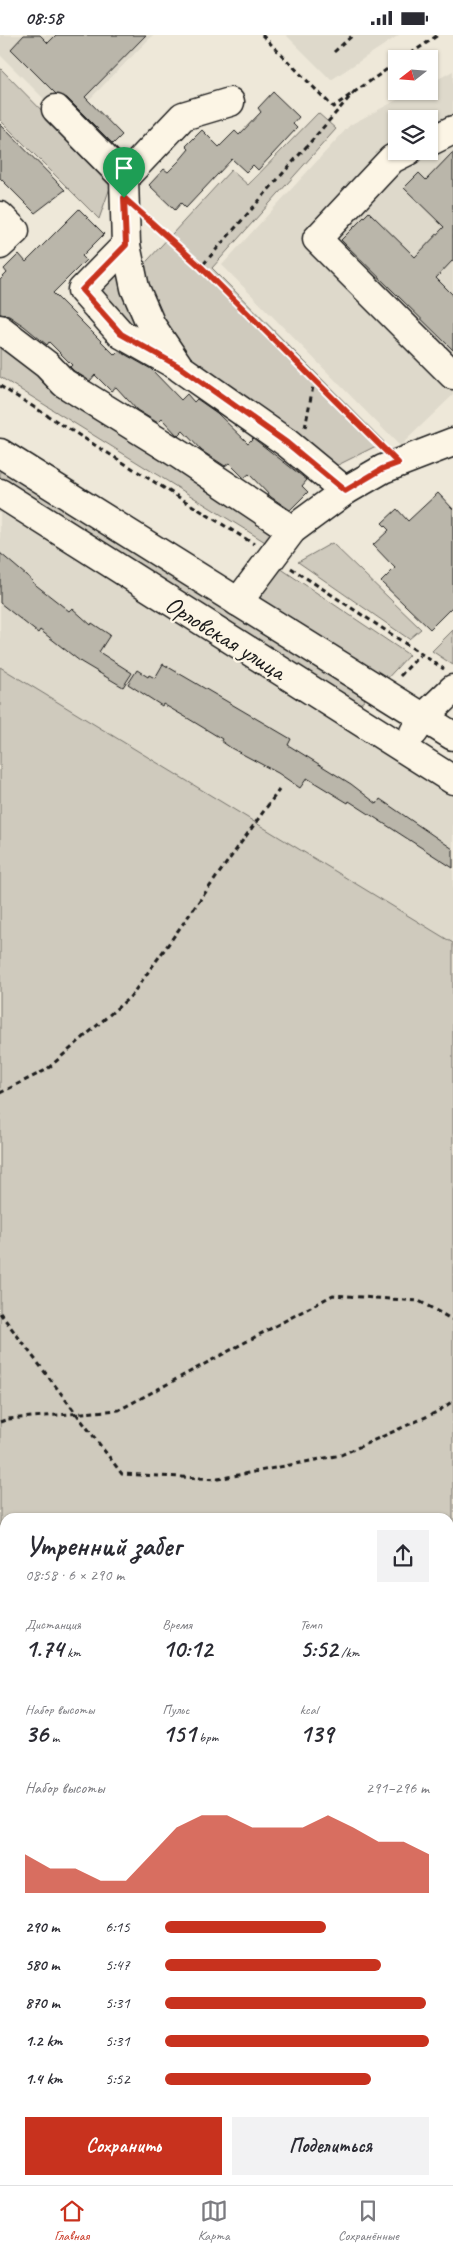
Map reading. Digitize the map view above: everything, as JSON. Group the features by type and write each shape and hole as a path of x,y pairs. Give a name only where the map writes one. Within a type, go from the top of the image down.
{"street":[{"path":"124,188 183,117 230,102"},
{"path":"56,109 124,188 126,245 135,288 151,325 180,367"},
{"path":"438,137 453,130"},
{"path":"391,160 317,239 453,375"},
{"path":"0,216 15,231 0,245"},
{"path":"126,245 82,290 121,334 180,367 300,454 345,491"},
{"path":"0,329 48,365 64,383 180,455 292,530"},
{"path":"238,602 292,530 345,491 382,469 453,442"},
{"name":"Орловская улица","path":"0,453 453,736"},
{"name":"Орловская улица","path":"0,493 453,781"},
{"path":"403,749 449,679"}],"path":[{"path":"262,35 333,107 388,68"},
{"path":"334,52 353,35"},
{"path":"416,50 438,35"},
{"path":"201,267 355,91"},
{"path":"124,188 314,381 398,463"},
{"path":"300,454 314,381"},
{"path":"0,385 272,555 449,679"},
{"path":"0,1093 46,1070 131,996 279,790"},
{"path":"0,1422 8,1419 119,1410 332,1295 419,1301 453,1320"},
{"path":"0,1313 122,1474 218,1479 342,1455 437,1412 453,1401"}],"shaded area":[{"path":"0,35 153,35 67,122 0,55"},
{"path":"286,35 399,35 331,80"},
{"path":"0,68 112,182 99,219 0,120"},
{"path":"453,71 453,395 400,446 222,265 350,125 397,100 438,100 438,79"},
{"path":"318,113 336,129 212,268 384,442 334,467 186,361 137,272 231,170 248,185"},
{"path":"122,257 161,351 89,291"},
{"path":"0,340 281,531 270,545 0,377"},
{"path":"0,466 365,697 364,701 358,705 0,482"},
{"path":"0,512 453,790 453,955 0,698"},
{"path":"332,543 421,629 409,639 298,562"},
{"path":"274,564 409,655 382,684 248,599"},
{"path":"453,630 453,665 432,651"},
{"path":"0,667 453,943 453,1513 0,1513"}],"building":[{"path":"24,35 40,35 48,43 56,35 146,35 85,97 122,135 113,144 67,98 56,94 11,49"},
{"path":"273,92 299,117 293,124 297,128 258,170 253,165 246,172 232,159 186,208 181,203 175,210 149,185 164,169 168,172 179,161 189,149 186,146 202,130 219,147 235,131 239,135 261,112 258,108"},
{"path":"0,124 65,190 35,213 0,178"},
{"path":"453,152 453,260 436,278 453,295 453,350 341,240 369,212 415,257 444,227 404,188 419,173 426,180"},
{"path":"79,209 104,234 82,256 86,260 53,293 115,355 119,351 151,369 181,400 187,394 194,402 197,399 217,413 248,443 253,438 307,480 302,486 308,492 290,510 271,497 249,474 244,478 229,463 225,466 202,451 183,431 178,436 162,419 158,423 137,410 116,387 111,391 95,375 90,381 74,371 70,367 72,365 49,342 47,345 9,316 0,314 0,280 7,273 4,269 19,254 26,262"},
{"path":"438,493 453,509 453,606 430,629 381,582 395,568 373,545 389,530 382,523 397,509 408,521"},
{"path":"0,553 32,582 69,611 72,608 91,625 92,623 110,635 99,652 132,673 123,687 81,662 40,630 38,633 0,603"},
{"path":"163,664 291,739 288,745 351,784 377,804 380,799 453,849 453,868 349,801 348,803 307,778 300,788 278,773 231,748 221,741 222,739 189,719 163,704 162,706 128,684 137,670 148,677 149,675 155,678"}],"route":[{"path":"124,198 201,267 398,463 382,469 345,491 287,443 180,367 121,334 82,290 126,245 124,198"}]}
